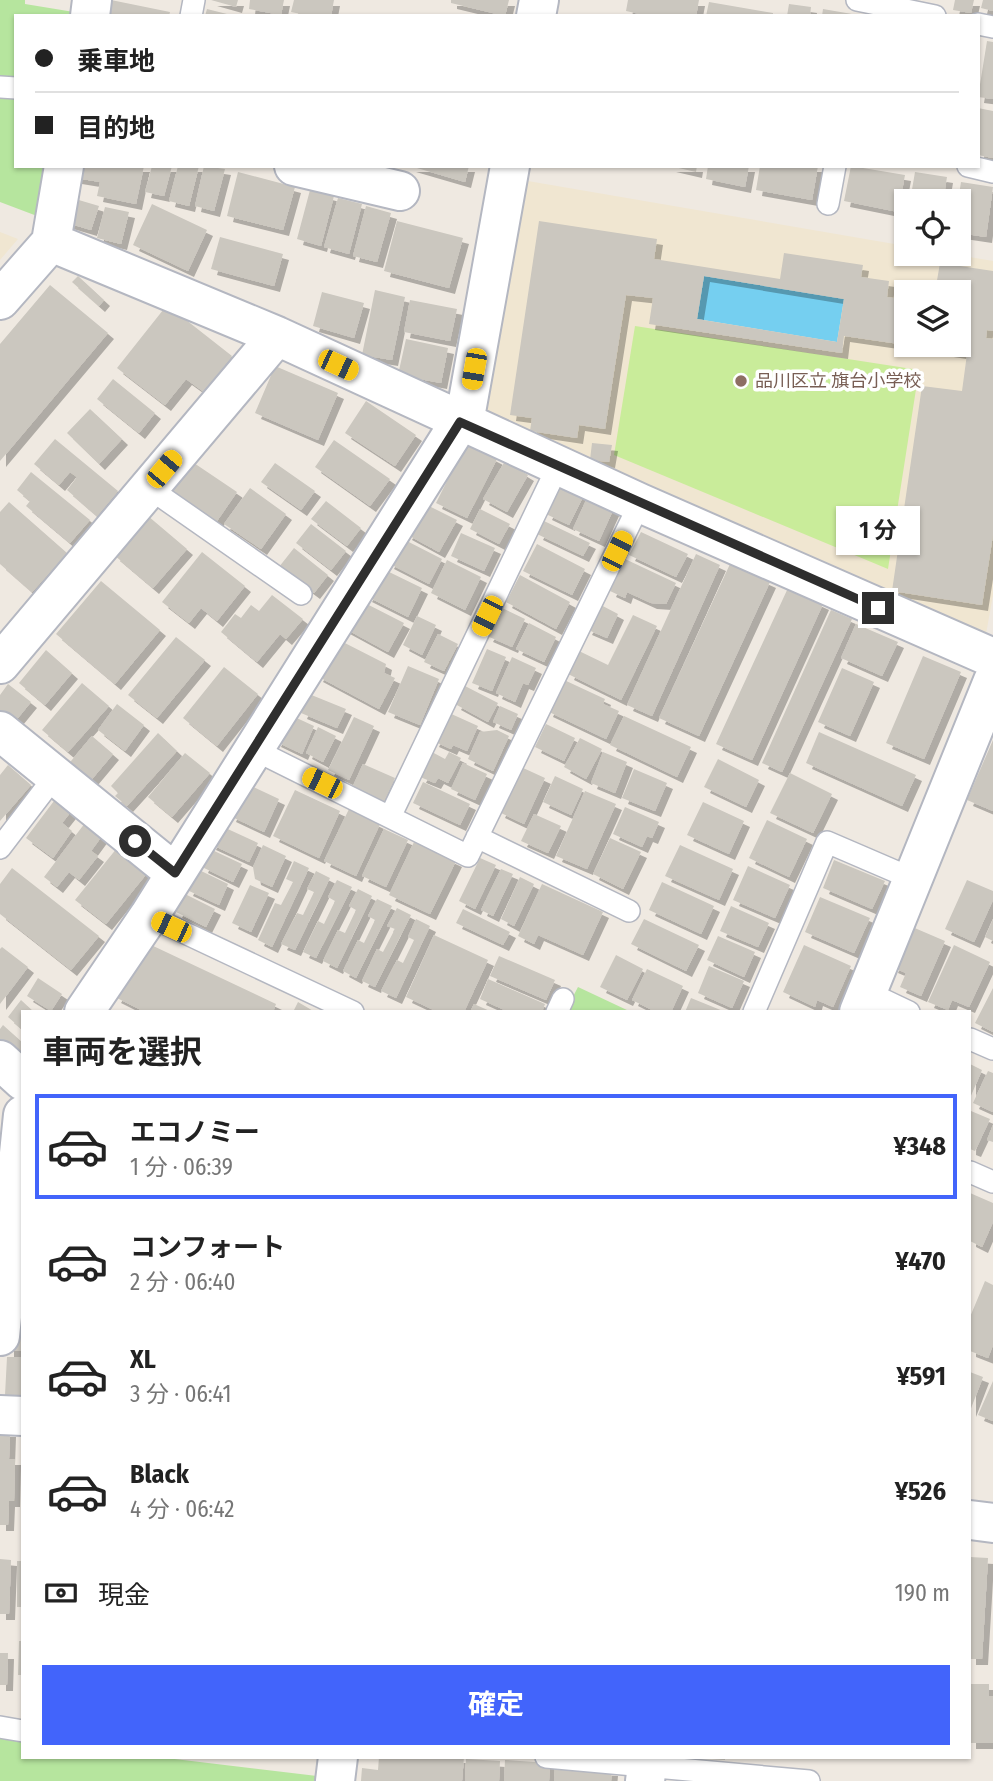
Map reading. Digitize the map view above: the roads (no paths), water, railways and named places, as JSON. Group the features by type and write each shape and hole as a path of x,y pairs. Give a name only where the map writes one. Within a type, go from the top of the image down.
{"street":[{"path":"0,300 51,242 64,168"},
{"path":"302,168 400,191"},
{"path":"85,1010 149,916 466,412 510,168"},
{"path":"51,242 277,336 640,503 993,658"},
{"path":"0,664 277,336"},
{"path":"863,1002 993,681"},
{"path":"0,732 175,873"},
{"path":"0,1060 21,1079"},
{"path":"0,1336 6,1217 21,1127"},
{"path":"0,1415 21,1416"},
{"path":"971,1520 993,1523"},
{"path":"335,1781 338,1759"}],"lane":[{"path":"859,6 920,14"},
{"path":"828,204 835,168"},
{"path":"390,817 559,464"},
{"path":"149,488 301,594"},
{"path":"253,749 468,856 640,503"},
{"path":"0,848 55,776"},
{"path":"477,836 629,911"},
{"path":"755,1010 827,842 913,879"},
{"path":"149,916 349,1010"},
{"path":"863,1002 900,1010"},
{"path":"971,1039 993,1049"},
{"path":"971,1172 993,1182"},
{"path":"0,1727 21,1731"},
{"path":"564,1759 808,1781"}],"water":[{"path":"704,276 844,299 837,342 697,319"}],"place":[{"name":"品川区立 旗台小学校","path":"741,381"}]}
